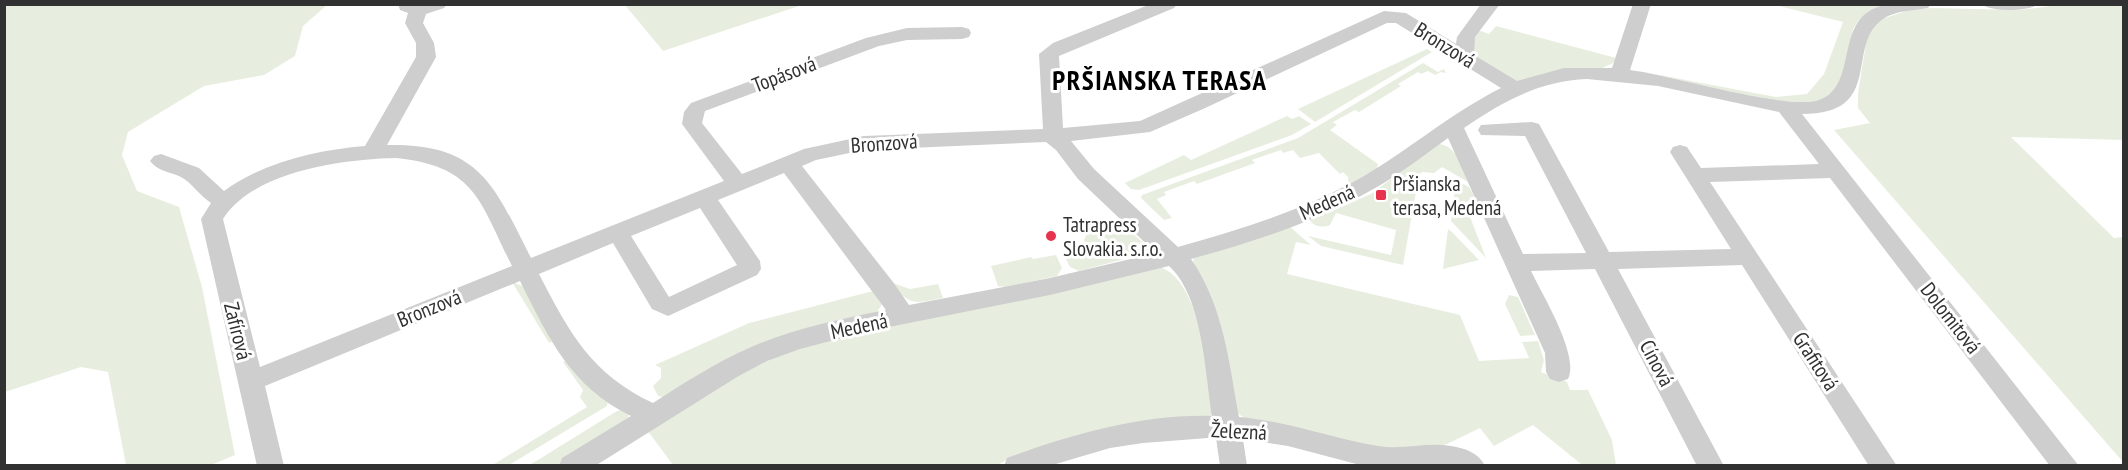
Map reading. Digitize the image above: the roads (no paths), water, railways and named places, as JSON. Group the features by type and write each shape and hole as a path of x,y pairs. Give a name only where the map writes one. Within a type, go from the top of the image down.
{"street":[{"path":"1168,4 1060,47 1049,54 1054,123 1052,136 1086,174 1184,266 1204,304 1234,465"},
{"path":"1380,4 1400,17"},
{"path":"1464,57 1466,37 1491,4"},
{"path":"1619,75 1642,4"},
{"name":"Medená","path":"572,465 720,375 771,350 834,330 1023,292 1173,255 1255,231 1341,198 1395,166 1453,126 1536,81 1563,75 1619,75 1785,106 1815,107 1840,98 1850,85 1857,41 1863,26 1878,14 1922,4"},
{"path":"1991,4 2030,4"},
{"path":"372,152 426,57 425,43 414,23 421,7"},
{"name":"Bronzová","path":"251,381 737,183 824,150 864,143 1052,136 1143,127 1196,105 1384,17 1400,17 1517,90"},
{"name":"Topásová","path":"737,183 692,124 694,112 698,107 873,42 907,34 962,33"},
{"name":"Dolomitová","path":"1785,106 2066,465"},
{"name":"Cínová","path":"1488,130 1535,125 1602,261 1711,465"},
{"path":"1453,126 1557,353 1559,372"},
{"path":"161,161 191,173 211,193 225,201 246,187 292,168 323,159 372,152 403,153 432,158 468,174 485,190 525,269 561,331 592,377 614,395 654,415"},
{"name":"Grafitová","path":"1680,152 1884,465"},
{"path":"788,163 885,288 903,316"},
{"path":"1695,175 1836,171"},
{"path":"618,232 660,303 668,307 673,305 749,269 749,261 704,197"},
{"name":"Zafírová","path":"225,201 216,211 212,226 271,465"},
{"path":"1516,263 1749,257"},
{"name":"Železná","path":"1017,465 1097,440 1161,431 1227,427 1296,436 1392,459 1453,456 1467,462"}],"place":[{"name":"Pršianska terasa, Medená","path":"1381,195"},
{"name":"Tatrapress Slovakia. s.r.o.","path":"1051,236"}],"district":[{"name":"PRŠIANSKA TERASA","path":"1160,80"}]}
